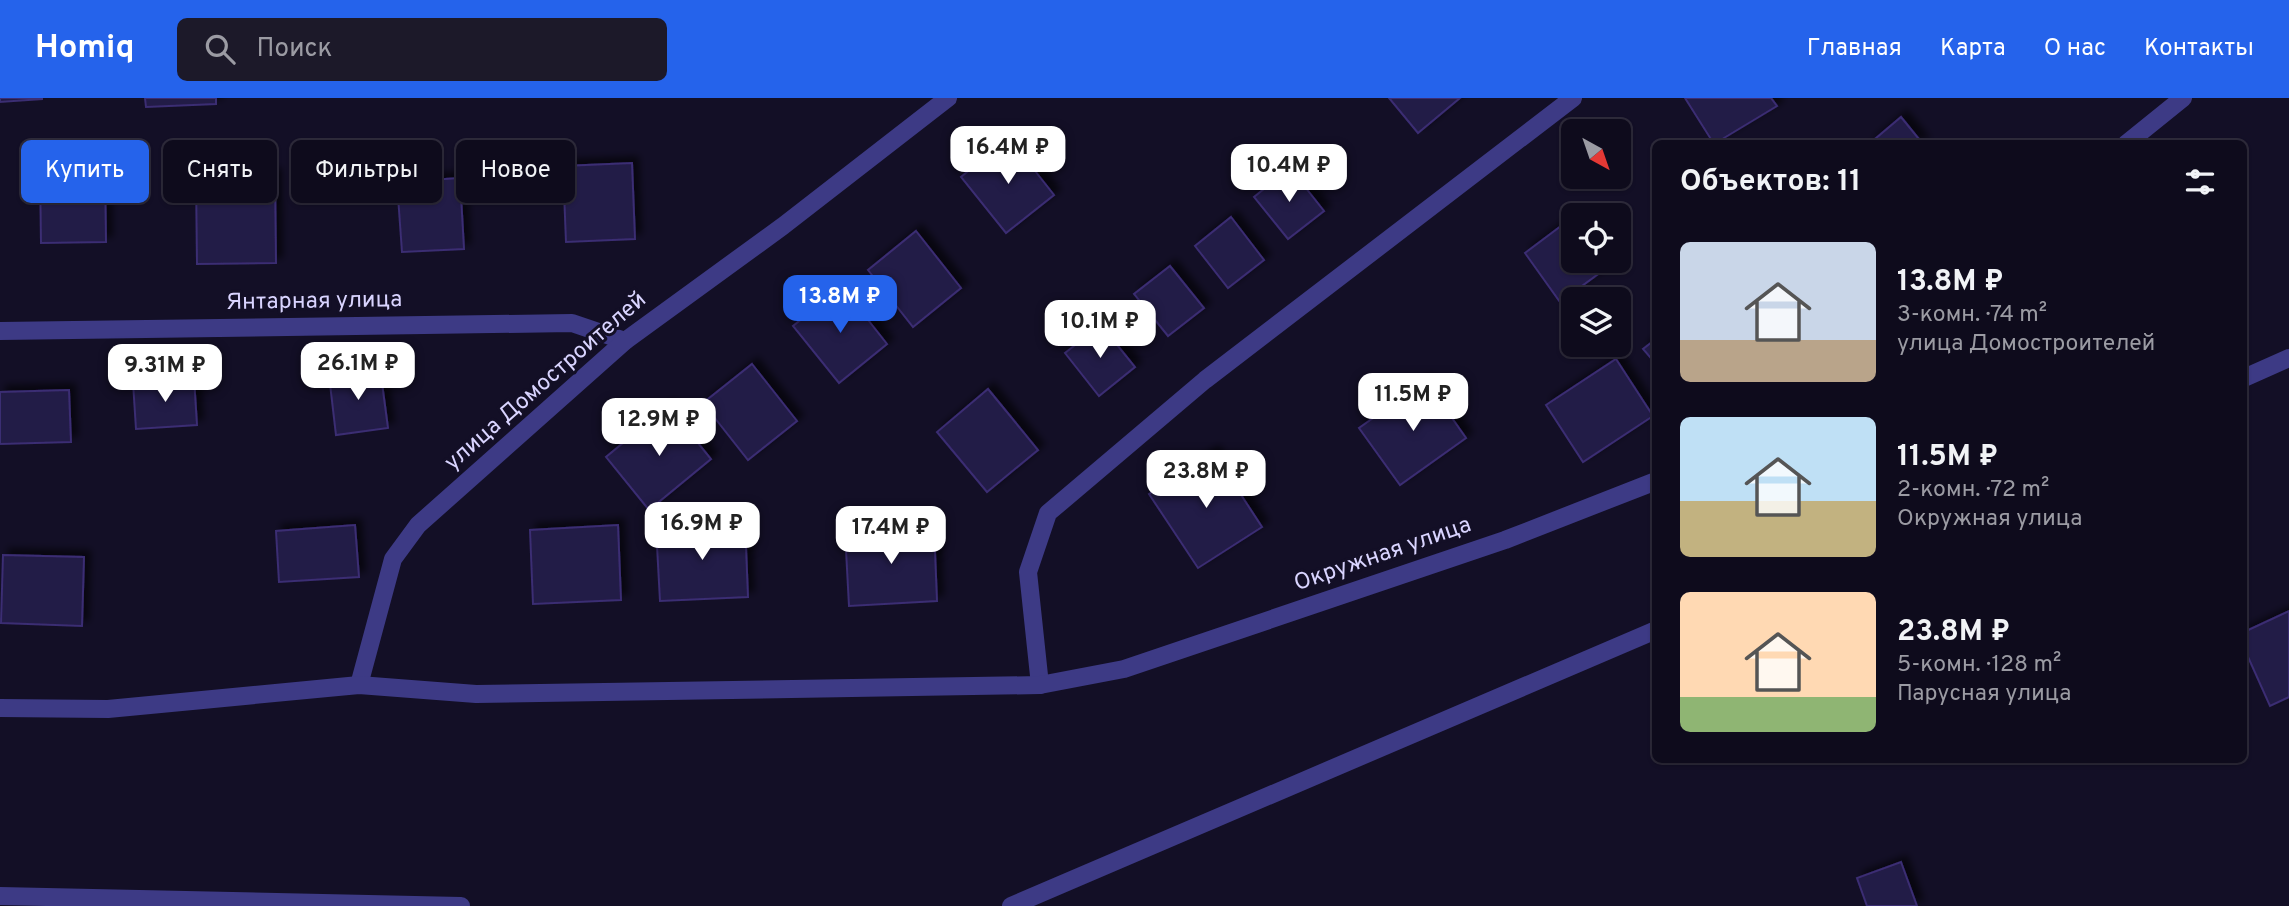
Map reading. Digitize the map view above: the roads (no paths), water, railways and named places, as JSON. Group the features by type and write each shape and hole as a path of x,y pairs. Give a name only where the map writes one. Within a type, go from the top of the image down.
{"street":[{"name":"улица Домостроителей","path":"359,685 393,559 418,525 625,341 783,226 948,98"},
{"path":"1040,685 1028,572 1048,513 1205,380 1573,98"},
{"path":"2131,140 2183,98"},
{"name":"Янтарная улица","path":"0,331 572,323 625,341"},
{"path":"2247,377 2289,358"},
{"name":"Окружная улица","path":"0,708 108,709 359,685 476,694 1040,685 1124,668 1505,540 1652,483"},
{"path":"1011,906 1652,632"},
{"path":"0,897 461,906"}]}
